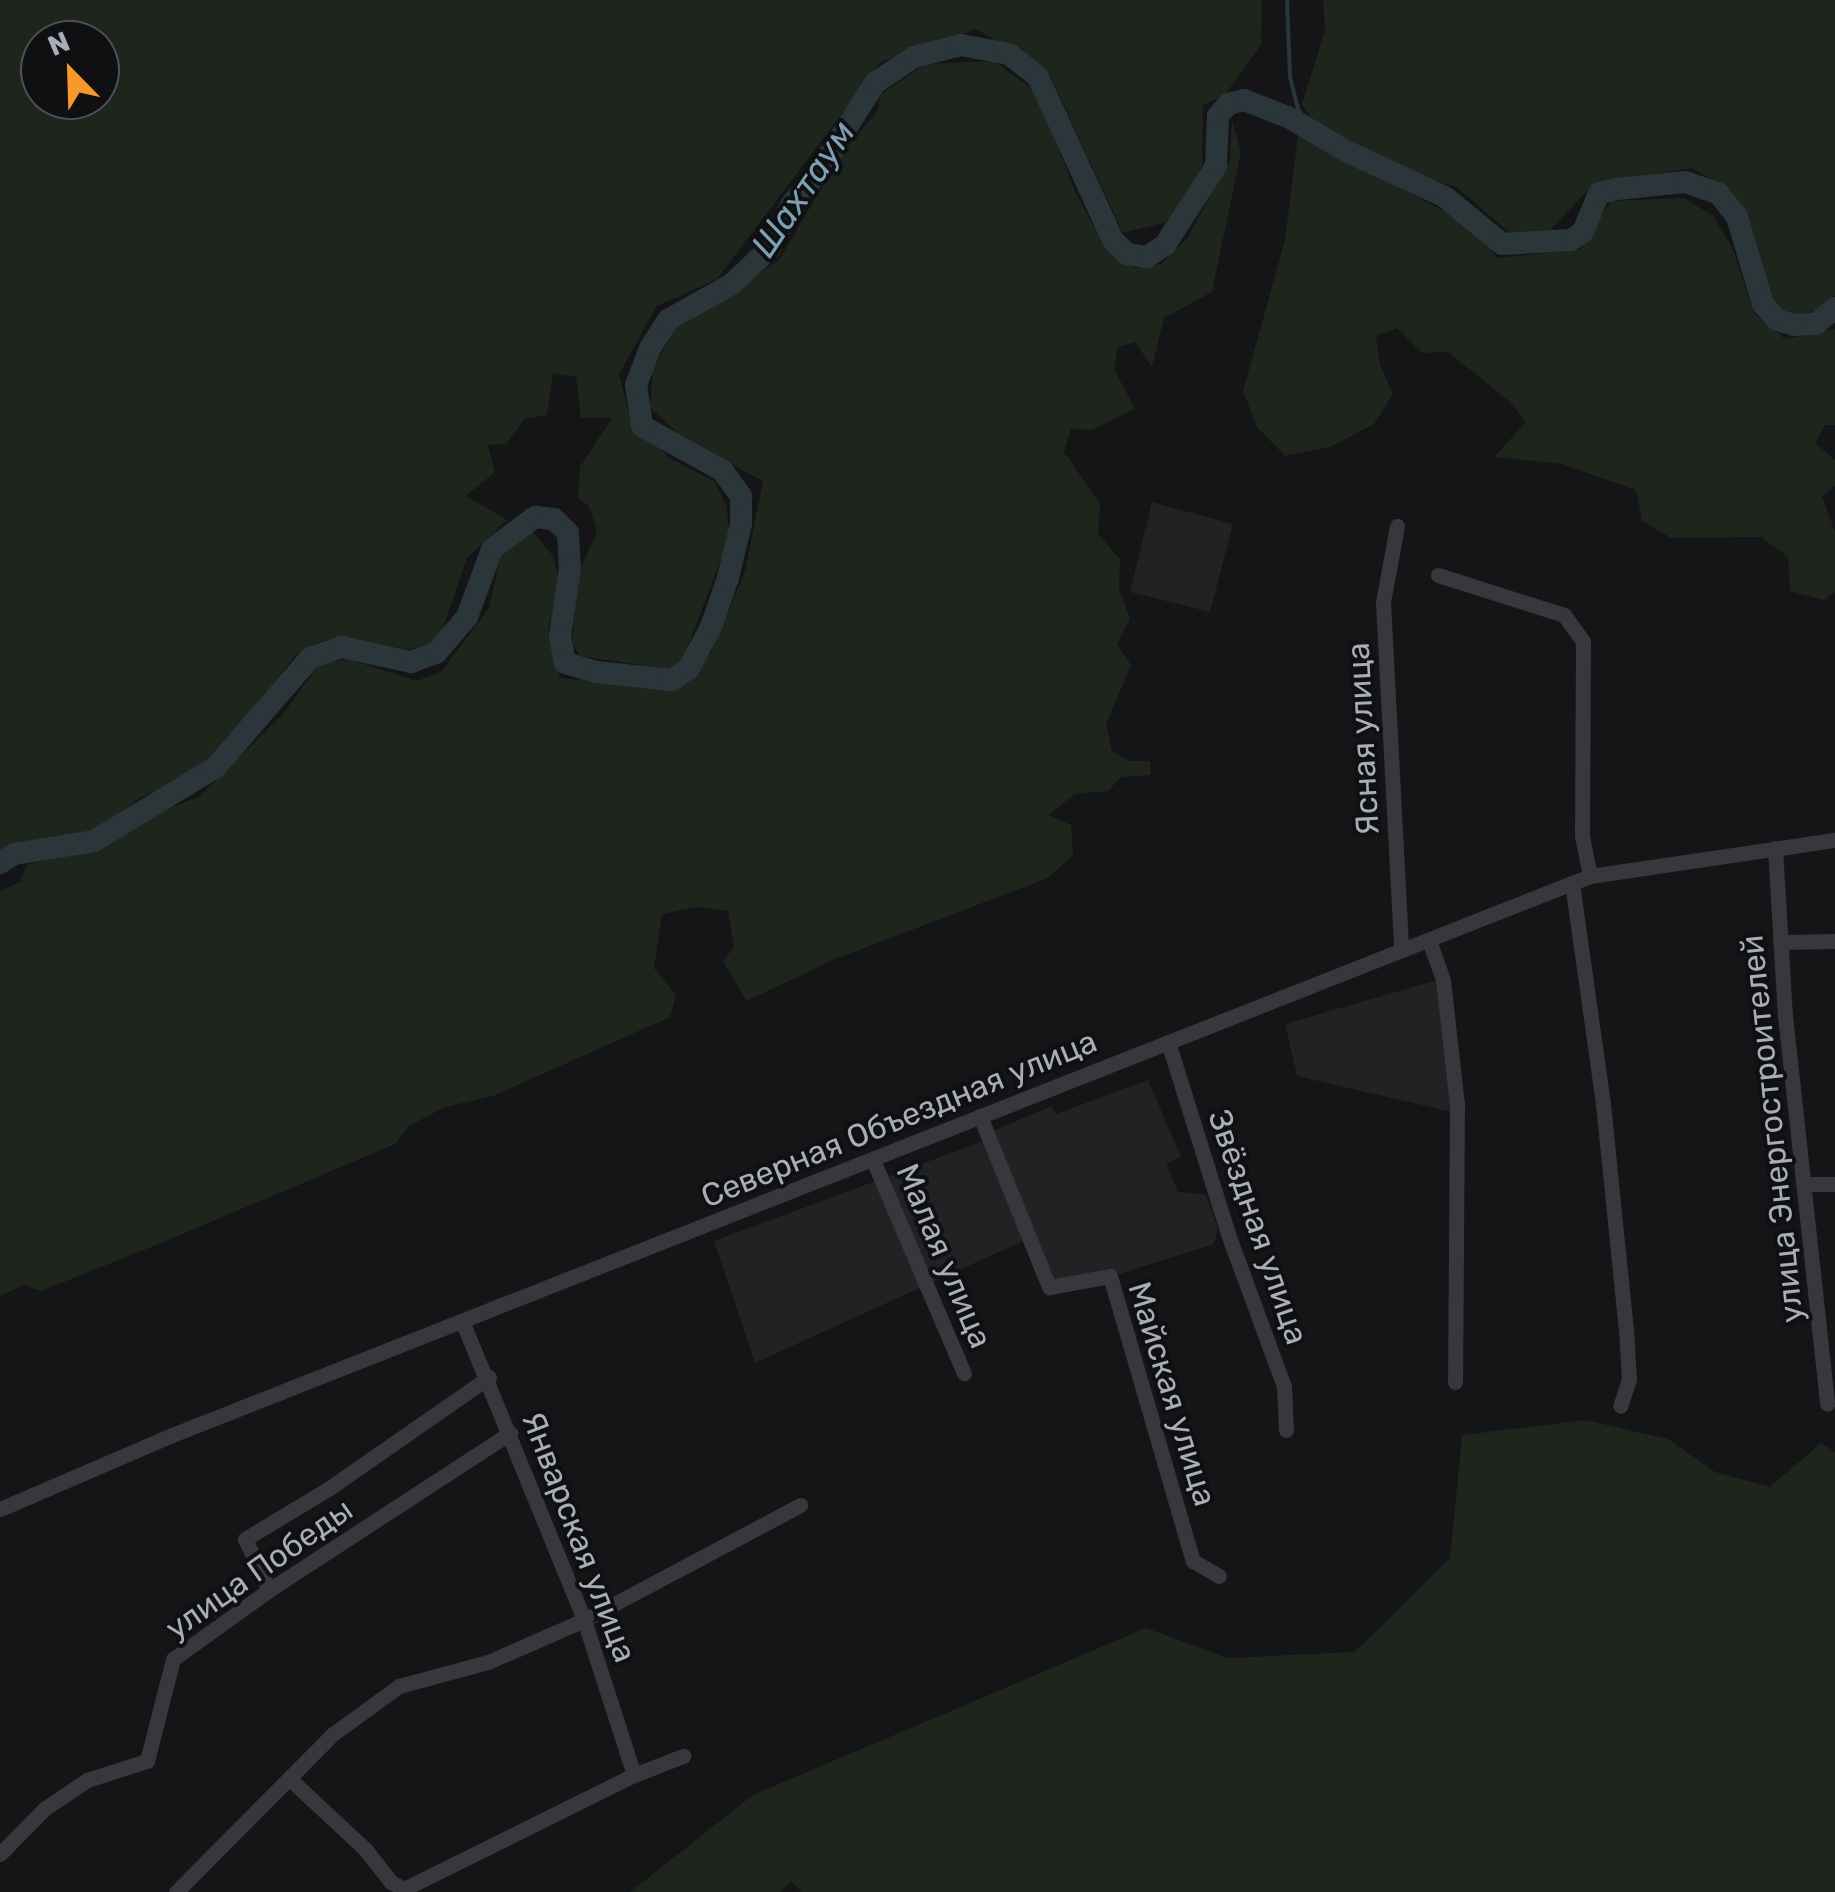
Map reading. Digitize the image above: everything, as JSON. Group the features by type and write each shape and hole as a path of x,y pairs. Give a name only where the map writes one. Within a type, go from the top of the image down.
{"street":[{"name":"Ясная улица","path":"1397,526 1383,602 1402,950"},
{"path":"1438,574 1564,615 1584,640 1582,836 1590,876"},
{"name":"Северная Объездная улица","path":"0,1509 172,1434 464,1323 1572,882 1590,876 1835,840"},
{"name":"улица Энергостроителей","path":"1775,848 1780,942 1827,1404"},
{"path":"1572,882 1603,1104 1626,1329 1628,1379 1620,1406"},
{"path":"1429,940 1443,980 1457,1104 1455,1382"},
{"path":"1780,942 1835,941"},
{"name":"Звёздная улица","path":"1168,1042 1228,1234 1284,1386 1286,1430"},
{"name":"Майская улица","path":"980,1116 1048,1287 1110,1276 1194,1562 1219,1576"},
{"name":"Малая улица","path":"872,1160 964,1373"},
{"path":"1803,1184 1835,1184"},
{"name":"Январская улица","path":"464,1323 584,1620 634,1775"},
{"path":"269,1590 245,1539 328,1489 489,1377"},
{"name":"улица Победы","path":"0,1854 44,1810 87,1780 147,1761 173,1659 269,1590 510,1433"},
{"path":"176,1892 334,1734 399,1686 488,1662 584,1620 800,1505"},
{"path":"292,1780 365,1849 391,1882 404,1890 634,1775 684,1756"}],"shaded area":[{"path":"0,0 1262,0 1261,45 1225,95 1203,105 1202,166 1170,221 1123,233 1049,73 976,29 881,62 717,279 657,306 619,374 630,417 669,458 714,481 727,507 729,538 682,662 667,669 579,656 572,641 578,575 597,531 589,506 578,498 580,467 612,418 581,418 576,377 553,373 547,415 524,419 506,444 488,445 495,472 466,496 507,520 467,558 442,631 427,647 405,649 342,636 317,643 295,655 236,738 182,779 141,797 96,831 15,844 0,855"},
{"path":"1323,0 1835,0 1835,295 1826,306 1802,316 1781,313 1766,301 1742,216 1723,186 1692,168 1594,184 1545,235 1510,233 1458,188 1387,164 1310,117 1302,104 1325,31"},
{"path":"994,61 1036,92 1077,196 1106,248 1135,268 1161,264 1187,238 1230,160 1232,120 1241,152 1212,292 1164,318 1152,367 1135,342 1118,347 1114,369 1135,409 1092,430 1071,429 1064,452 1100,504 1098,534 1120,559 1119,588 1130,619 1117,644 1131,665 1106,724 1112,751 1130,761 1150,761 1150,775 1121,777 1108,791 1075,794 1048,815 1071,825 1073,855 1048,878 835,959 747,1001 723,962 734,946 728,911 696,907 662,914 654,968 676,995 670,1017 493,1096 445,1107 409,1126 395,1144 161,1243 41,1291 24,1285 0,1296 0,891 20,882 27,864 76,854 158,812 199,797 282,715 320,664 348,659 417,681 442,671 489,608 501,553 532,531 553,556 559,583 548,631 560,678 674,689 710,654 745,572 763,481 683,438 650,407 653,369 674,330 779,260 841,155 878,110 880,95 926,64"},
{"path":"1298,134 1474,227 1497,258 1579,250 1611,201 1684,198 1713,216 1732,247 1754,313 1785,339 1835,329 1835,425 1825,425 1815,443 1835,460 1835,486 1822,496 1835,532 1835,592 1824,600 1790,591 1788,557 1761,537 1671,538 1642,521 1636,490 1562,464 1494,457 1526,422 1509,401 1448,352 1422,353 1397,328 1376,336 1380,365 1393,394 1374,424 1330,447 1285,456 1257,427 1243,391 1285,240"},
{"path":"1152,502 1233,524 1210,612 1130,592"},
{"path":"1437,980 1452,1112 1297,1076 1285,1024"},
{"path":"1148,1080 1181,1157 1166,1164 1178,1192 1206,1195 1218,1229 1214,1244 1047,1297 1023,1241 755,1363 714,1241 994,1137 993,1131 1052,1106 1056,1114"},
{"path":"1585,1420 1668,1439 1715,1472 1770,1487 1821,1443 1835,1452 1835,1892 801,1892 792,1881 780,1892 630,1892 753,1795 1146,1628 1228,1658 1355,1652 1450,1558 1462,1435"}],"waterway":[{"path":"1287,0 1290,77 1298,109 1311,130"},
{"name":"Шахтаум","path":"0,863 14,854 94,841 216,767 310,658 342,647 411,662 436,653 467,617 492,549 535,517 554,519 568,533 570,568 560,636 565,663 596,672 672,680 689,668 711,627 728,578 741,524 741,496 723,471 642,426 636,385 650,348 668,320 732,284 770,248 791,205 819,171 875,83 914,57 961,45 1009,54 1038,77 1113,240 1127,254 1147,257 1165,245 1216,166 1218,116 1228,104 1244,100 1290,118 1346,151 1445,197 1502,244 1571,240 1583,232 1599,193 1685,182 1719,194 1737,217 1763,304 1777,320 1794,325 1816,324 1835,308"}]}
